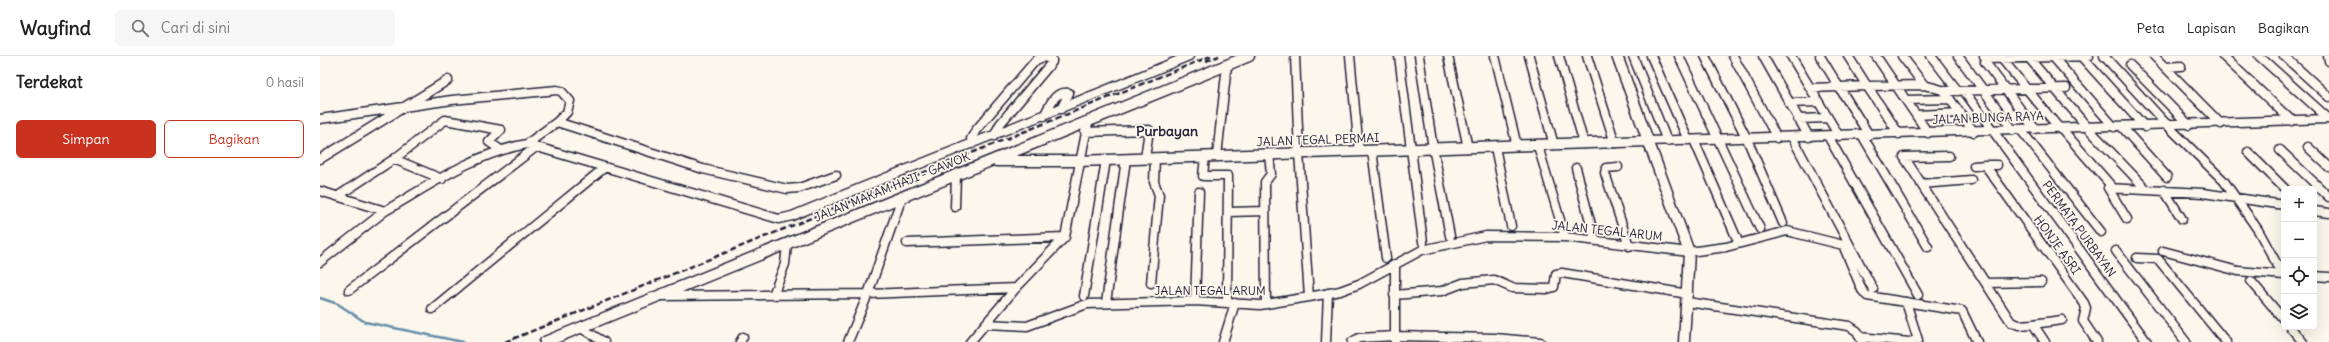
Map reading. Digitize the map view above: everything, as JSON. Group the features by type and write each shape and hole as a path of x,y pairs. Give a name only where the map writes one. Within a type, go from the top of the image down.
{"main road":[{"name":"JALAN BUNGA RAYA","path":"1647,141 1792,138 2060,128 2145,127 2329,119"}],"street":[{"path":"527,144 779,219 792,216 1060,110 1189,56"},
{"name":"JALAN MAKAM HAJI - GAWOK","path":"545,342 662,296 990,161 1086,127 1249,56"},
{"path":"1295,56 1299,153 1309,297"},
{"path":"1350,56 1359,150"},
{"path":"1399,56 1424,242"},
{"path":"1419,56 1450,236"},
{"path":"1448,56 1468,148"},
{"path":"1495,56 1517,146"},
{"path":"1529,56 1554,145"},
{"path":"1559,56 1584,144"},
{"path":"1587,56 1615,143"},
{"path":"1616,56 1689,252 1684,342"},
{"path":"1633,56 1667,141"},
{"path":"1651,56 1736,239"},
{"path":"1679,56 1720,140 1760,228"},
{"path":"1705,56 1747,139 1783,223"},
{"path":"1733,56 1777,138"},
{"path":"1763,56 1809,137"},
{"path":"1791,56 1828,118 1833,136 1918,295"},
{"path":"1820,56 1839,87 1928,247"},
{"path":"1848,56 1899,134"},
{"path":"1876,56 1928,133"},
{"path":"1902,56 1924,85"},
{"name":"PERMATA PURBAYAN","path":"1931,56 1992,131 2147,342"},
{"path":"1958,56 2101,232"},
{"path":"2081,56 2145,127"},
{"path":"2035,129 1985,62 1986,58 2054,58 2089,56"},
{"path":"2104,56 2168,126 2206,161 2235,196 2258,230 2281,271"},
{"path":"2154,56 2221,124"},
{"path":"2223,56 2292,121"},
{"path":"2259,56 2329,119"},
{"path":"2284,56 2329,97"},
{"path":"2328,56 2329,61"},
{"path":"972,144 970,139 976,130 1036,60 1043,57 1052,59 1052,62 1000,124 994,136"},
{"path":"2028,58 2088,128 2146,189"},
{"path":"2054,58 2118,127 2167,176"},
{"path":"2002,59 2027,90 2113,188"},
{"path":"1217,156 1227,65"},
{"path":"2130,65 2189,125"},
{"path":"2165,67 2181,66"},
{"path":"320,159 448,80"},
{"path":"1810,88 1924,85 1944,91 2066,88"},
{"path":"320,119 401,109 452,100 511,96 557,90 561,91 570,101 567,112 557,122 527,144 501,150 442,179 386,211 320,262"},
{"path":"1944,91 1974,132"},
{"path":"1044,116 1058,94 1063,92 1069,93 1060,110"},
{"path":"1906,100 1950,99"},
{"path":"1789,103 1818,102"},
{"path":"1916,115 1960,113"},
{"path":"1798,119 1828,118"},
{"path":"338,196 394,159 445,120 501,130 489,142 501,150"},
{"path":"557,122 703,168 782,188 799,188 836,175"},
{"path":"970,342 1016,288 1065,237 1078,161 1086,127 1149,130 1145,158"},
{"path":"1792,138 1873,289"},
{"name":"JALAN TEGAL PERMAI","path":"990,161 1078,161 1647,141"},
{"path":"1538,146 1565,237"},
{"path":"349,290 536,147"},
{"path":"1495,147 1511,226"},
{"path":"2308,147 2329,167"},
{"path":"1372,150 1386,258"},
{"path":"2280,150 2329,197"},
{"path":"2248,152 2282,186"},
{"path":"1266,304 1265,180 1271,174 1269,154"},
{"path":"1205,156 1203,176 1228,176 1231,303 1223,342"},
{"path":"1949,156 1904,157 2010,322 2019,325 2062,320"},
{"path":"1151,282 1159,195 1154,182 1156,158"},
{"path":"394,159 442,179"},
{"path":"1106,303 1126,159"},
{"path":"1084,296 1106,160"},
{"name":"HONJE ASRI","path":"1985,165 2084,303 2086,308 2083,321 2097,342"},
{"path":"1974,166 1997,165"},
{"path":"1618,167 1607,168 1605,173 1629,246"},
{"path":"432,309 604,168"},
{"path":"1576,168 1595,240"},
{"path":"955,208 956,175"},
{"path":"1921,183 1972,180"},
{"path":"2127,219 2109,192 2108,188 2164,190 2235,196 2281,204"},
{"path":"2164,190 2182,219"},
{"path":"320,191 386,211"},
{"path":"1195,301 1199,192"},
{"path":"848,342 868,294 902,197"},
{"path":"1229,212 1265,211"},
{"path":"2317,211 2329,213"},
{"name":"JALAN TEGAL ARUM","path":"986,324 1027,326 1083,305 1106,303 1195,301 1266,304 1309,297 1359,284 1422,250 1471,238 1565,237 1595,240 1629,246 1689,252 1732,246 1785,231 1830,240 1844,246 1864,293 1872,298 1962,311 1977,342"},
{"path":"907,243 1065,237"},
{"path":"773,295 785,264 787,245"},
{"path":"2116,251 2186,342"},
{"path":"2163,251 2230,269 2281,275"},
{"path":"2137,258 2158,259 2226,342"},
{"path":"1395,264 1395,339"},
{"path":"1394,295 1442,291 1463,283 1494,280 1512,288 1550,288 1555,285 1554,276 1562,273 1687,298 1844,325 1855,329 1861,339 1909,342 1918,340 1906,302"},
{"path":"2317,276 2329,277"},
{"path":"2251,281 2281,316"},
{"path":"1986,283 2041,282"},
{"path":"662,296 868,294 1016,288"},
{"path":"1326,342 1328,293"},
{"path":"2033,324 2045,342"},
{"path":"581,328 604,342"},
{"path":"2293,330 2303,342"},
{"path":"1352,342 1359,338 1495,338 1540,342"}],"waterway":[{"path":"320,298 338,304 365,322 463,342"}],"railway":[{"path":"505,342 1211,56"},
{"path":"1206,61 1219,56"}],"district":[{"name":"Purbayan","path":"1167,131"}]}
